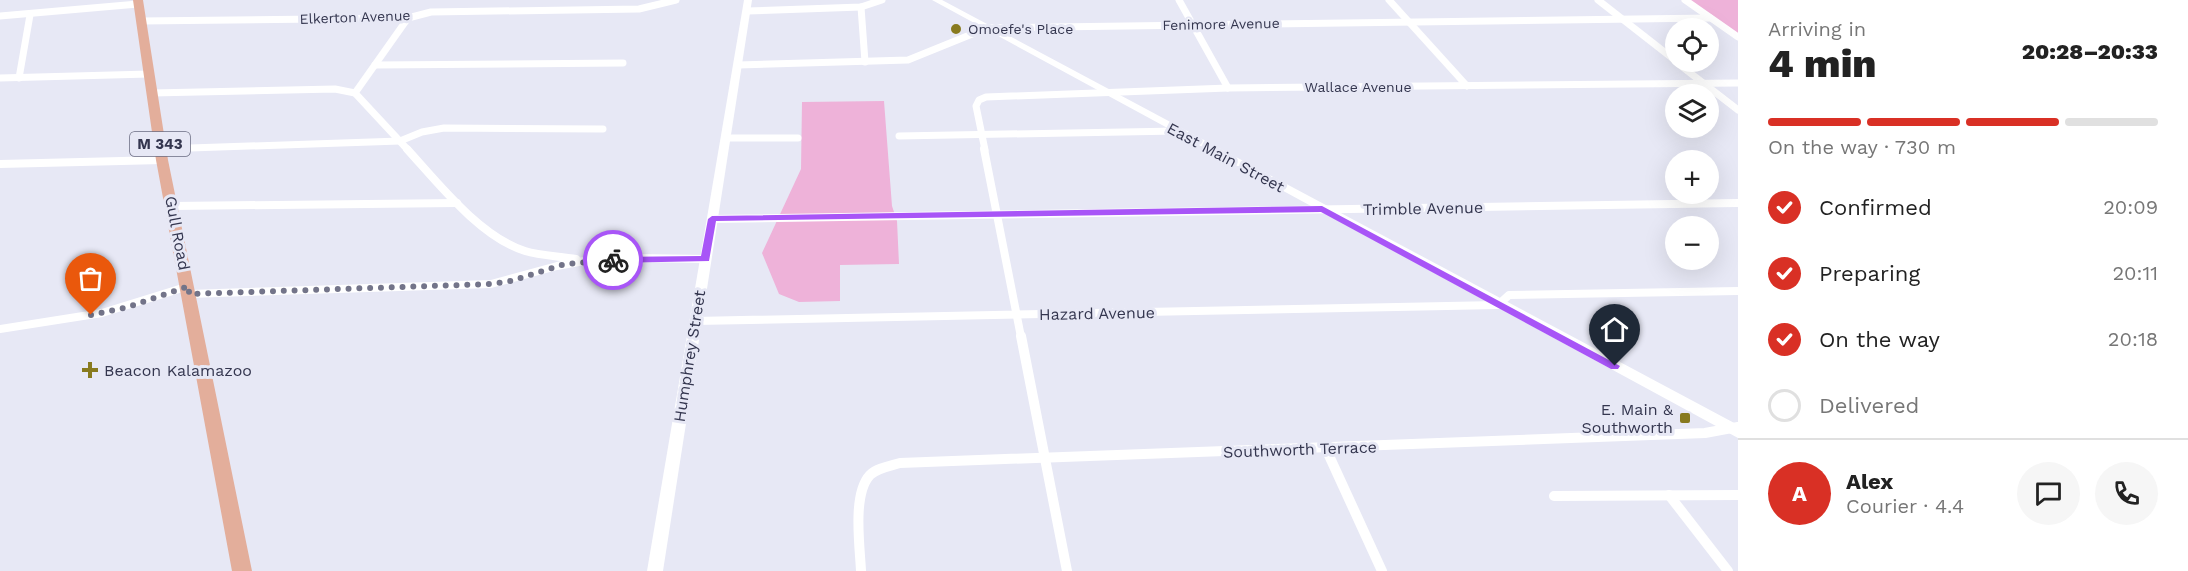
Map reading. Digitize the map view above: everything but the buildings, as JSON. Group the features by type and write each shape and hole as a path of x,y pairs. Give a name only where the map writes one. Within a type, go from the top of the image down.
{"main road":[{"name":"Gull Road","path":"138,2 161,155 242,571"}],"street":[{"name":"Elkerton Avenue","path":"141,21 408,18 431,12 639,9 676,0"},
{"path":"748,6 861,8 882,0"},
{"name":"East Main Street","path":"936,0 1498,305 1736,429"},
{"path":"1179,0 1228,88"},
{"path":"1389,0 1467,86"},
{"path":"1598,0 1665,52"},
{"path":"1685,0 1710,18"},
{"path":"0,16 30,15 138,2"},
{"name":"Humphrey Street","path":"655,571 748,6"},
{"path":"861,8 865,62"},
{"path":"19,78 30,15"},
{"path":"355,93 408,18"},
{"name":"Fenimore Avenue","path":"738,65 914,59 987,28 1665,19"},
{"path":"1719,24 1738,37"},
{"path":"375,65 623,63"},
{"path":"1690,72 1738,110"},
{"path":"0,78 149,74"},
{"name":"Wallace Avenue","path":"982,134 976,106 979,100 986,97 1228,88 1738,82"},
{"path":"152,93 334,89 355,93 456,203 493,234 525,251 587,261"},
{"path":"0,164 400,141 422,132 444,128 603,129"},
{"path":"899,136 1177,131"},
{"path":"982,134 1067,571"},
{"path":"726,138 798,138"},
{"path":"172,206 456,203"},
{"name":"Trimble Avenue","path":"712,219 1738,203"},
{"path":"0,329 33,326 102,313 189,290 491,284 511,281 555,266 587,261 705,259"},
{"name":"Hazard Avenue","path":"695,321 1498,305 1509,296 1738,291"},
{"name":"Southworth Terrace","path":"861,571 859,508 864,482 869,475 900,463 1046,456 1326,449 1705,433 1736,429"},
{"path":"1326,449 1382,571"},
{"path":"1669,495 1728,571"},
{"path":"1554,496 1738,495"}],"shaded area":[{"path":"1686,0 1738,0 1738,36 1719,23 1719,18 1712,18"},
{"path":"884,101 892,206 897,221 899,264 840,265 840,301 799,302 779,294 762,253 801,169 802,102"}],"way so far":[{"path":"91,315 128,307 189,286 189,294 491,284 511,281 565,264 613,260"}],"place":[{"name":"Omoefe's Place","path":"956,29"},
{"name":"Beacon Kalamazoo","path":"90,370"},
{"name":"E. Main & Southworth","path":"1685,418"}],"route":[{"path":"613,260 705,259 712,219 1322,209 1615,366"}]}
